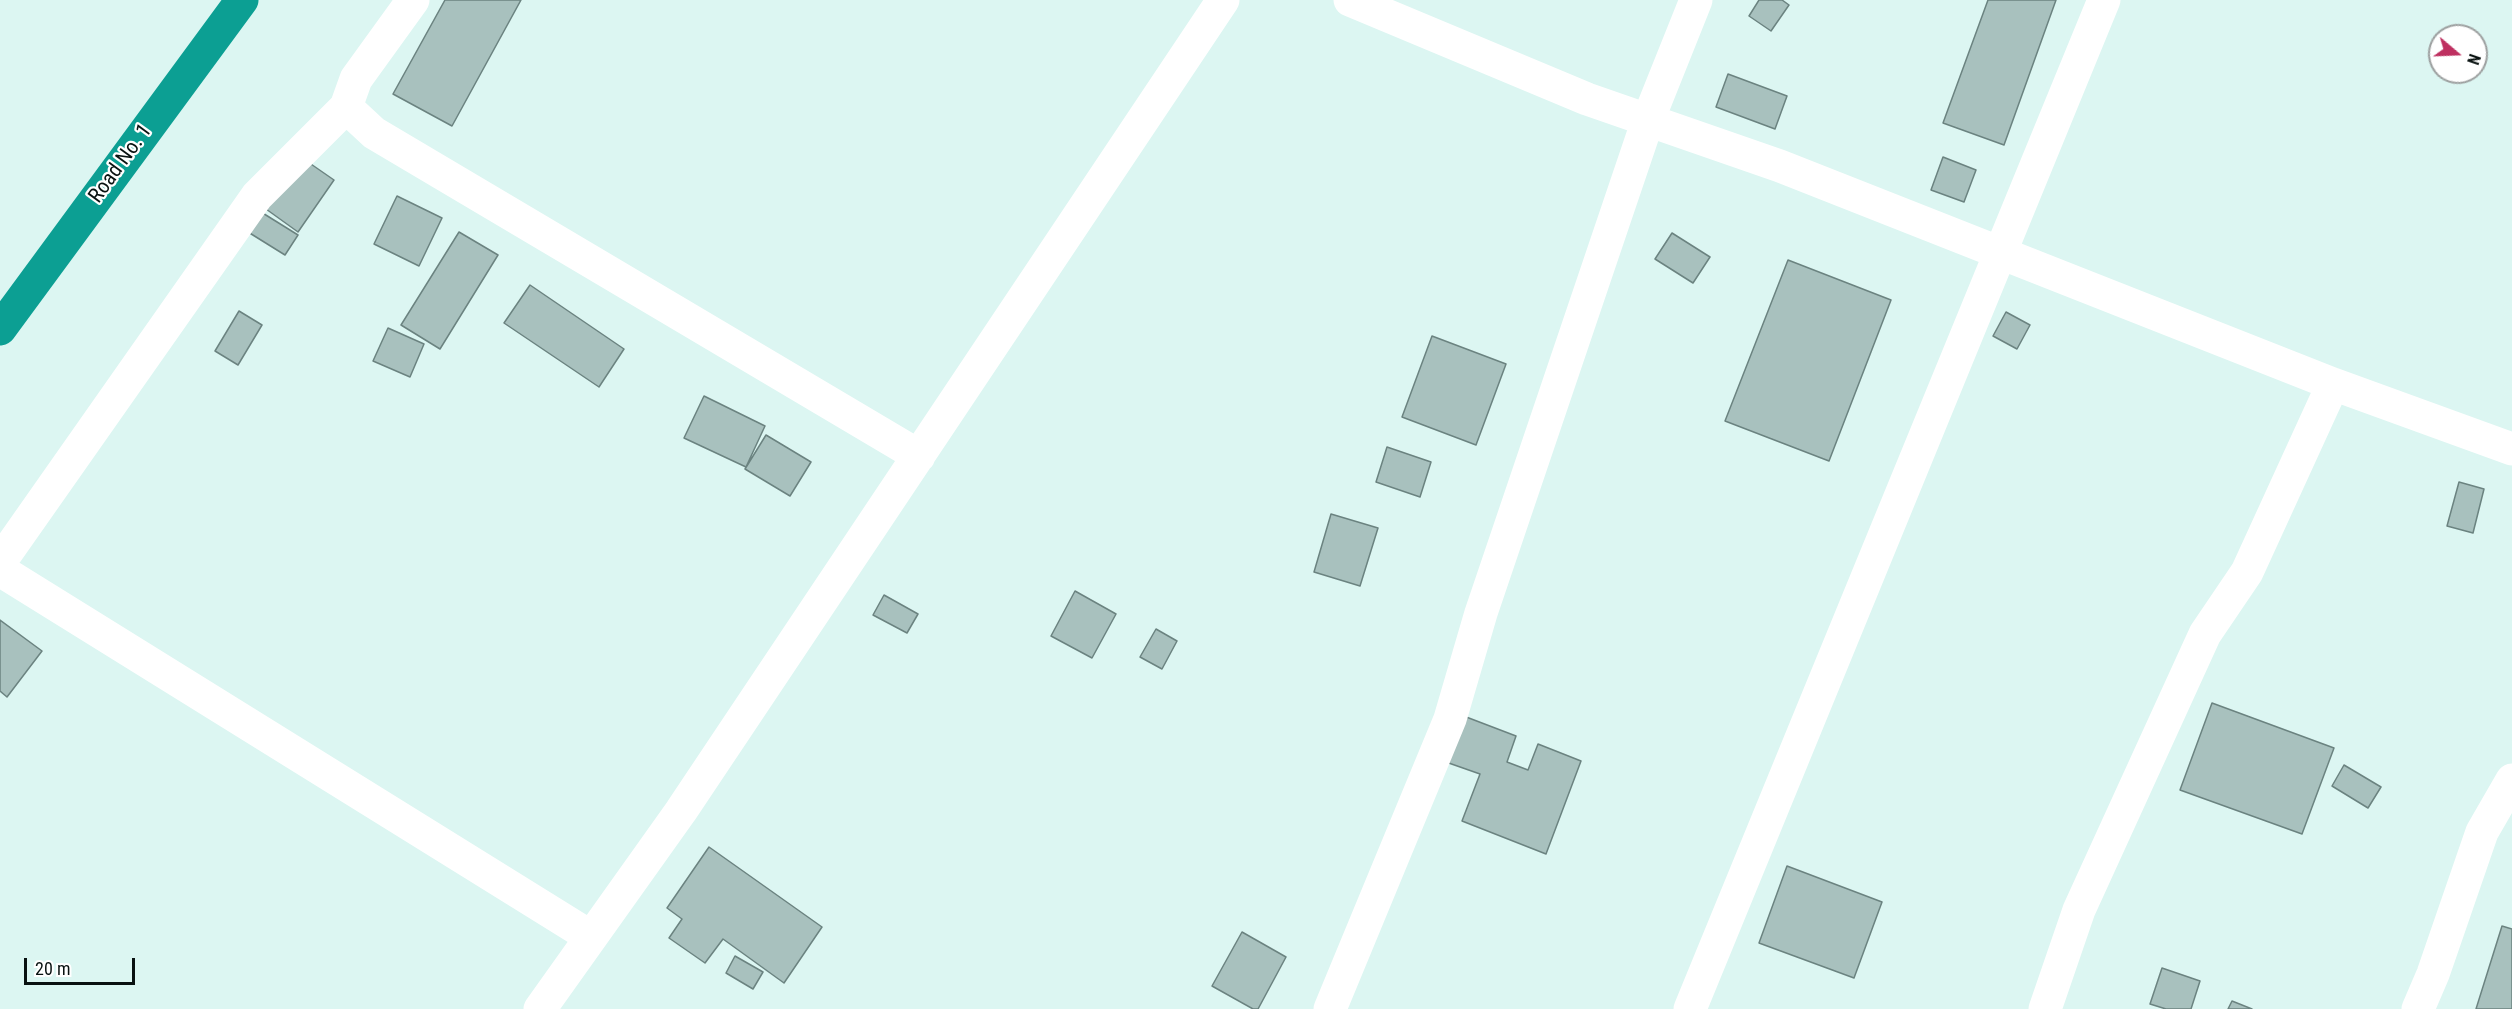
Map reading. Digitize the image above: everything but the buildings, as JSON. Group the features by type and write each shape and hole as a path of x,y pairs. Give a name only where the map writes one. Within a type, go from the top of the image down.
{"highway":[{"name":"Road No. 1","path":"0,329 242,0"}],"street":[{"path":"0,562 257,196 346,107 356,79 413,0"},
{"path":"540,1009 687,801 1223,0"},
{"path":"1350,0 1587,99 1780,166 2333,384 2512,449"},
{"path":"1330,1009 1450,719 1481,613 1648,120 1696,0"},
{"path":"1690,1009 2104,0"},
{"path":"346,107 374,133 919,456"},
{"path":"2044,1009 2079,910 2205,634 2247,572 2333,384"},
{"path":"0,570 591,937"},
{"path":"2418,1009 2433,974 2482,832 2512,780"}]}
